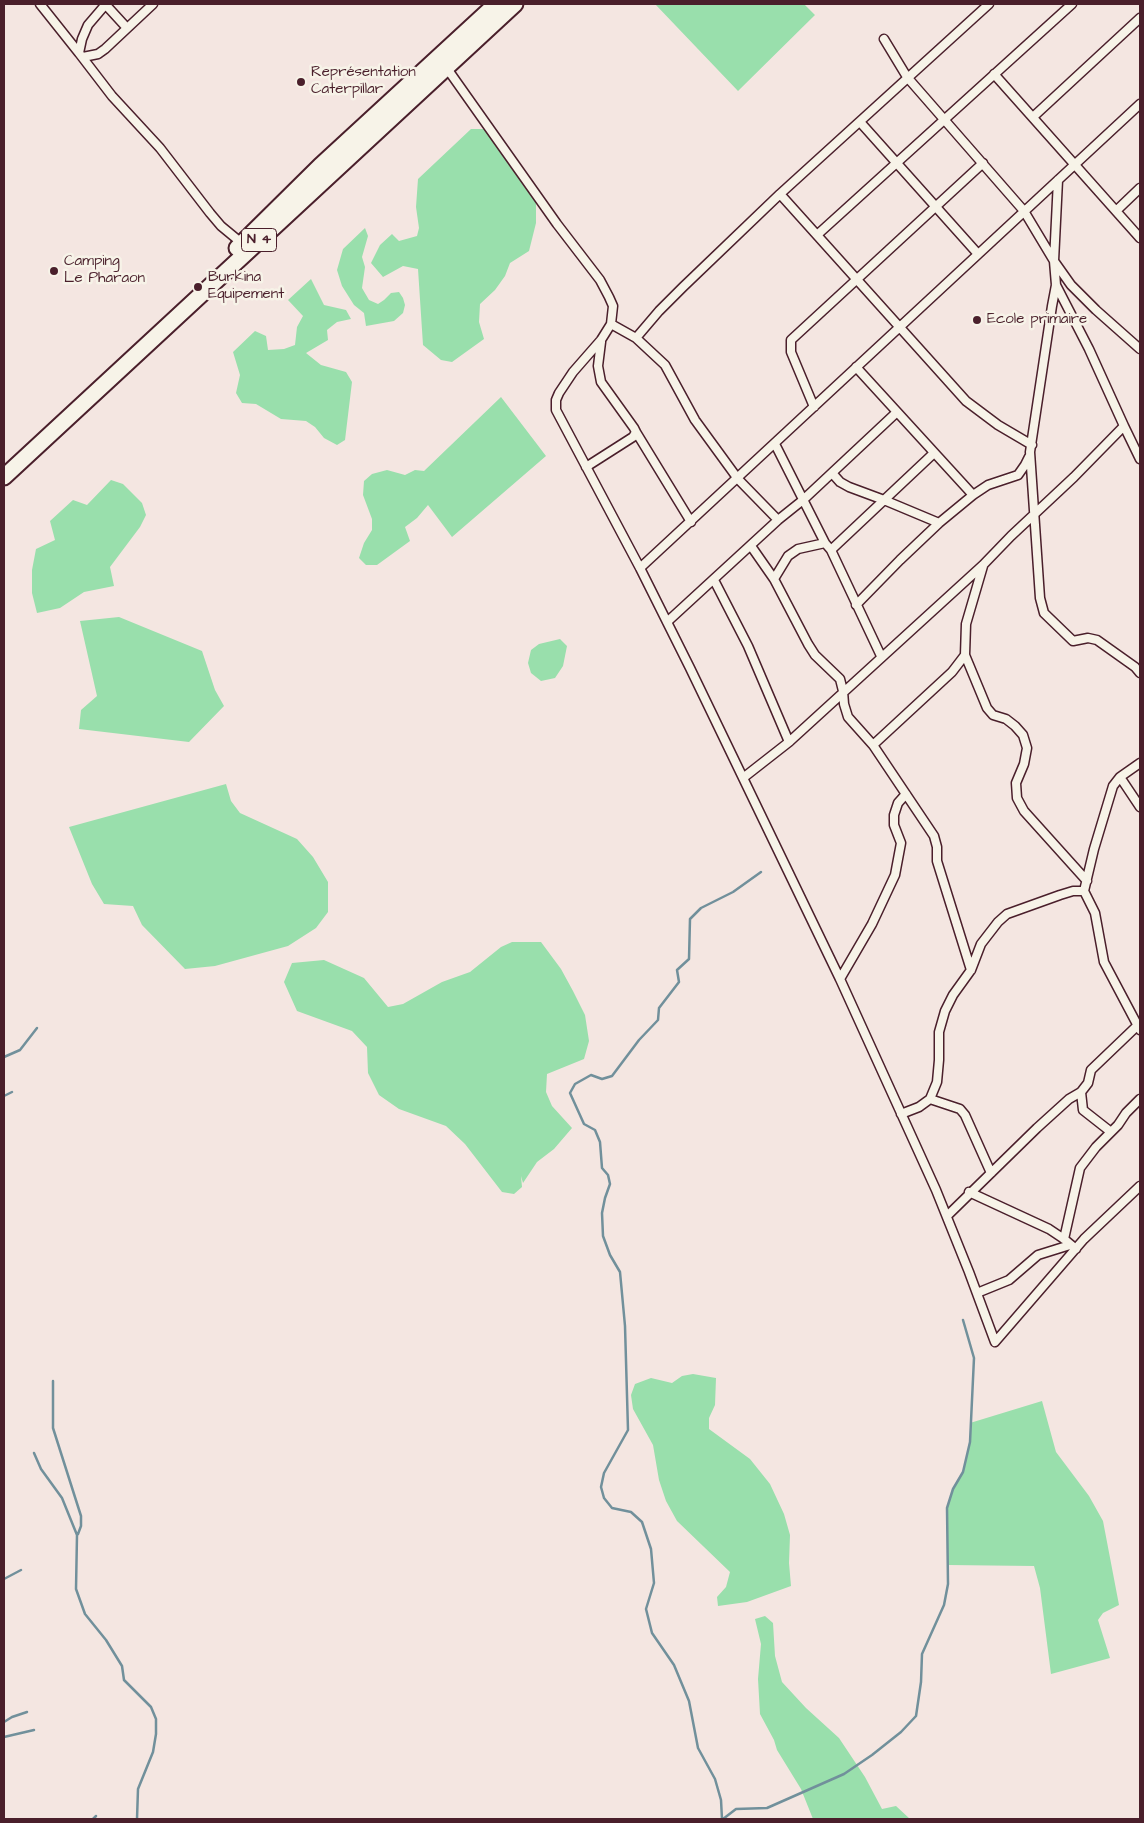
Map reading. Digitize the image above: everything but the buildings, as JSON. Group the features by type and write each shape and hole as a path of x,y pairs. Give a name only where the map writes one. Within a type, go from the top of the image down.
{"highway":[{"name":"N 4","path":"4,477 245,246 320,166 496,4"},
{"name":"N 4","path":"4,464 155,323 245,246 515,4"}],"street":[{"path":"40,4 112,96 160,148 216,220 245,246"},
{"path":"81,55 82,39 88,25 105,4 127,28"},
{"path":"81,55 98,54 153,4"},
{"path":"636,338 683,287 780,194 989,4"},
{"path":"817,235 1072,4"},
{"path":"1033,117 1140,18"},
{"path":"884,39 907,77 1024,211 1054,262 1081,296 1140,349"},
{"path":"446,67 557,224 600,280 613,306 611,324 601,340 573,372 556,400 556,410 667,622 840,979 947,1216 995,1342 1070,1244 1140,1186"},
{"path":"994,74 1140,238"},
{"path":"640,568 1140,104"},
{"path":"860,122 978,254"},
{"path":"814,407 791,352 790,340 984,163"},
{"path":"1058,180 1054,262 1056,284 1031,449 1040,598 1044,613 1073,641 1088,638 1097,640 1135,667 1140,673"},
{"path":"1116,210 1140,188"},
{"path":"780,194 966,401 1031,449"},
{"path":"1056,284 1089,349 1140,459"},
{"path":"611,324 636,338 665,365 688,409 738,479 778,520"},
{"path":"601,340 598,353 601,382 634,428 691,522"},
{"path":"856,367 973,495"},
{"path":"667,622 778,520 803,500 897,412"},
{"path":"743,778 789,742 881,656 983,565 1124,426"},
{"path":"586,467 634,437 636,432"},
{"path":"775,444 825,543 831,550 881,656"},
{"path":"856,605 939,523 973,495 988,485 1018,474 1025,465 1031,449"},
{"path":"831,550 934,453"},
{"path":"832,473 840,482 849,487 939,523"},
{"path":"774,579 788,556 798,549 825,543"},
{"path":"751,546 774,579 808,644 815,654 840,679 848,717 873,745 923,817 936,840 937,861 971,970"},
{"path":"983,565 966,624 965,655 987,708 993,715 1006,719 1023,735 1027,748 1024,764 1016,783 1017,798 1020,804 1087,881"},
{"path":"714,580 748,646 789,742"},
{"path":"873,745 952,672 965,655"},
{"path":"947,1216 969,1192 1037,1128 1069,1099 1081,1092 1088,1083 1091,1070 1139,1027 1104,962 1095,913 1084,891 1113,786 1120,777 1140,763"},
{"path":"1120,777 1140,806"},
{"path":"840,979 872,924 895,875 901,844 894,825 894,815 898,803 906,794"},
{"path":"901,1114 919,1107 930,1099 936,1082 939,1060 939,1032 945,1011 953,995 971,970 981,944 998,922 1007,914 1073,891 1084,891"},
{"path":"1081,1092 1083,1110 1111,1132"},
{"path":"930,1099 960,1110 965,1115 991,1173"},
{"path":"1070,1244 1069,1224 1080,1168 1096,1147 1140,1099"},
{"path":"969,1192 1049,1229 1070,1244"},
{"path":"977,1293 1009,1280 1038,1255 1070,1244"}],"green space":[{"path":"655,4 804,4 815,15 738,91"},
{"path":"471,129 484,129 536,201 536,223 529,251 510,263 505,276 495,290 480,304 479,322 484,339 452,362 441,360 423,345 418,269 403,266 383,277 371,263 380,245 392,234 399,241 417,236 419,228 416,207 418,179"},
{"path":"365,228 368,236 362,257 365,267 362,288 369,300 378,304 391,293 399,292 405,305 403,313 394,321 366,326 364,313 354,305 342,286 337,270 343,249"},
{"path":"311,279 324,305 346,310 351,319 337,322 327,330 328,340 306,353 321,365 346,372 352,382 345,440 337,445 324,438 315,427 306,421 281,419 256,404 242,403 236,393 240,375 233,352 255,331 266,336 268,350 284,349 295,345 297,327 303,316 288,300"},
{"path":"501,397 546,456 452,537 428,505 417,518 405,527 410,541 377,565 366,565 359,558 364,543 372,530 372,519 363,495 364,481 372,474 387,470 405,475 415,470 424,471"},
{"path":"111,480 123,484 142,503 146,515 140,527 110,567 114,586 84,592 60,608 37,613 32,593 32,570 36,549 55,540 50,521 73,500 87,505"},
{"path":"119,617 202,651 215,690 224,706 189,742 79,729 81,710 97,696 80,621"},
{"path":"560,639 567,646 563,666 555,678 541,681 531,673 528,663 531,650 539,644"},
{"path":"226,784 231,801 240,813 297,839 313,857 328,882 328,912 316,928 288,946 215,966 185,969 142,925 133,906 104,904 92,884 69,827"},
{"path":"512,942 541,942 561,969 585,1015 589,1041 584,1059 547,1074 546,1092 552,1106 572,1128 554,1149 537,1162 523,1183 521,1176 522,1187 514,1194 502,1192 465,1144 446,1126 399,1109 379,1095 368,1073 367,1047 352,1031 297,1011 284,982 292,963 324,960 364,978 388,1007 403,1004 442,982 470,972 501,947"},
{"path":"693,1374 716,1378 715,1405 709,1418 709,1429 750,1459 770,1484 784,1514 790,1535 789,1563 791,1586 747,1602 718,1606 717,1597 726,1587 730,1572 677,1521 666,1501 659,1480 653,1445 633,1409 631,1395 635,1384 651,1378 672,1383 682,1376"},
{"path":"1042,1401 1056,1452 1089,1496 1103,1521 1119,1605 1103,1613 1098,1620 1110,1658 1051,1674 1040,1588 1034,1566 948,1565 947,1551 947,1508 953,1489 963,1472 970,1442 970,1423"},
{"path":"765,1616 773,1623 775,1656 782,1682 806,1708 839,1738 865,1777 882,1809 896,1806 910,1819 813,1819 801,1789 777,1750 774,1740 760,1714 758,1679 761,1644 755,1619"}],"waterway":[{"path":"722,1819 721,1800 715,1779 698,1748 689,1701 674,1665 652,1633 646,1609 654,1583 651,1549 642,1522 631,1512 612,1508 604,1498 601,1487 604,1473 628,1430 625,1326 620,1272 610,1255 603,1236 602,1213 610,1184 608,1175 602,1168 600,1142 595,1130 584,1124 570,1093 575,1084 591,1075 602,1079 612,1076 639,1040 658,1020 659,1008 679,982 677,970 689,959 690,919 701,908 733,892 761,872"},
{"path":"4,1057 20,1050 37,1028"},
{"path":"4,1096 12,1092"},
{"path":"723,1819 736,1809 767,1808 844,1774 901,1732 916,1716 921,1682 922,1654 944,1605 948,1584 947,1508 953,1489 963,1472 970,1442 974,1358 963,1320"},
{"path":"53,1381 53,1428 81,1516 81,1526 78,1534"},
{"path":"34,1453 41,1469 62,1498 77,1535 76,1589 85,1614 106,1640 122,1666 124,1680 151,1707 156,1719 153,1752 138,1789 137,1819"},
{"path":"4,1579 21,1570"},
{"path":"4,1722 27,1712"},
{"path":"4,1737 34,1730"},
{"path":"93,1819 96,1816"}],"place":[{"name":"Représentation Caterpillar","path":"301,82"},
{"name":"Camping Le Pharaon","path":"54,271"},
{"name":"Burkina Equipement","path":"198,287"},
{"name":"Ecole primaire","path":"977,320"}]}
